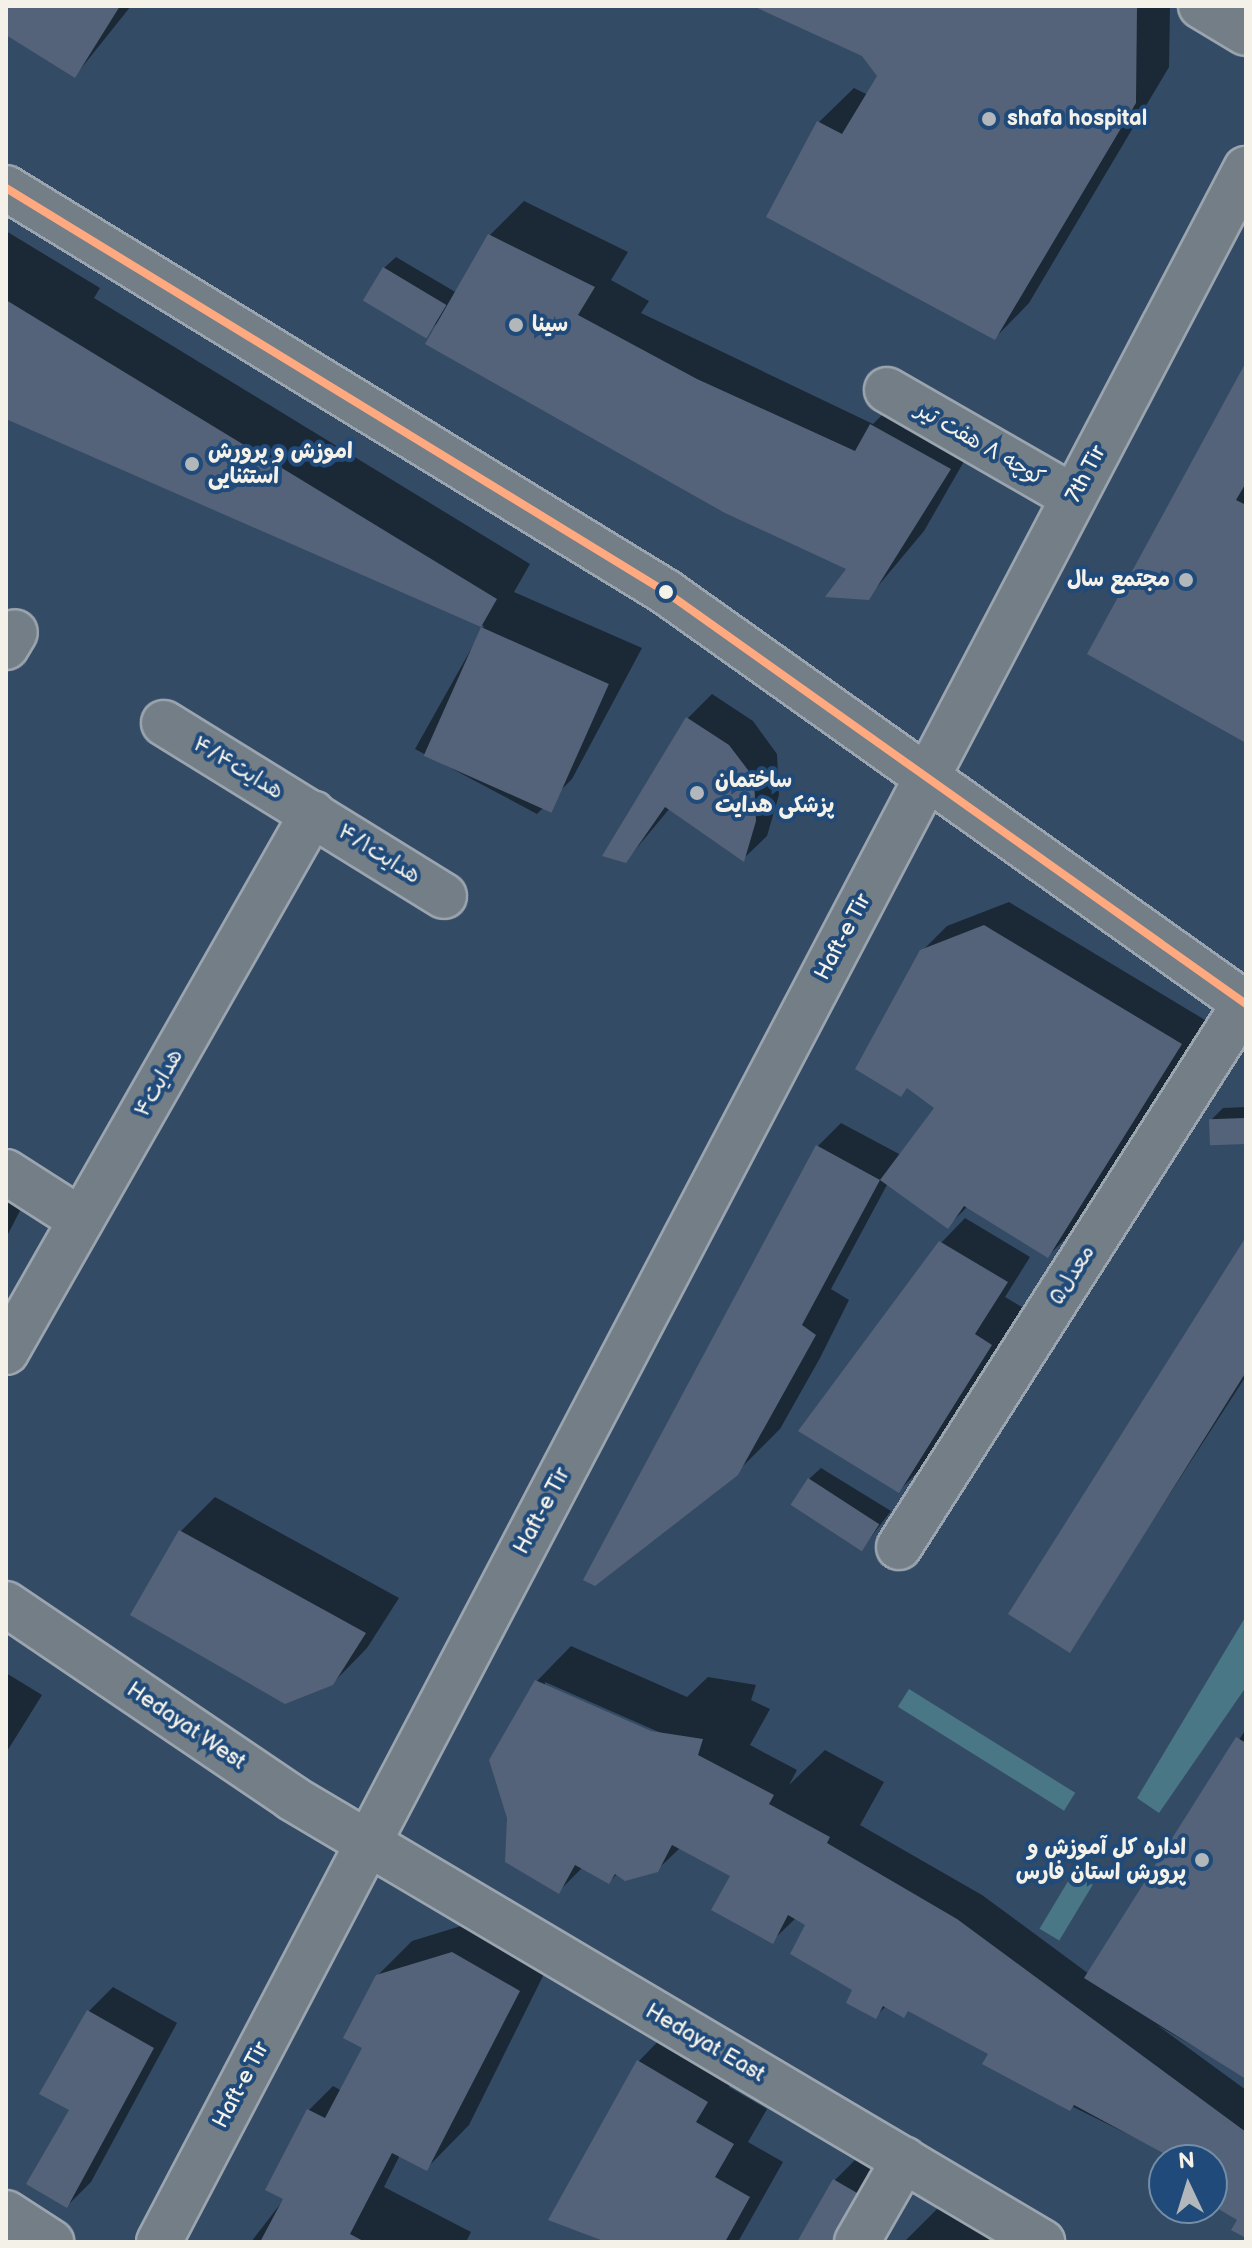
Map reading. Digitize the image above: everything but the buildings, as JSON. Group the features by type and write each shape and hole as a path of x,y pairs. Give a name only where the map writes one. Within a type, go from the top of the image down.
{"street":[{"path":"1201,6 1246,33"},
{"name":"7th Tir","path":"923,778 1246,169"},
{"path":"6,188 666,592 923,778 1246,1004"},
{"name":"کوچه ۸ هفت تیر","path":"887,390 1073,497"},
{"name":"هدایت۴/۴","path":"164,723 313,813"},
{"name":"Haft-e Tir","path":"159,2242 923,778"},
{"name":"هدایت۴/۱","path":"313,813 444,896"},
{"name":"هدایت۴","path":"6,1352 313,813"},
{"name":"معدل۵","path":"899,1547 1246,1004"},
{"path":"6,1172 81,1220"},
{"name":"Hedayat West","path":"6,1604 368,1842"},
{"name":"Hedayat East","path":"368,1842 1042,2242"},
{"path":"857,2242 904,2160"},
{"path":"6,2213 51,2242"}],"shaded area":[{"path":"1246,1616 1246,1687 1159,1813 1137,1798"},
{"path":"909,1689 1075,1793 1064,1811 898,1707"},
{"path":"1073,1873 1093,1885 1059,1941 1040,1929"}],"transit line":[{"path":"6,188 666,592 1246,1004"}],"place":[{"name":"shafa hospital","path":"989,119"},
{"name":"سینا","path":"516,325"},
{"name":"اموزش و پرورش استثنایی","path":"192,464"},
{"name":"مجتمع سال","path":"1186,580"},
{"name":"ساختمان پزشکی هدایت","path":"697,793"},
{"name":"اداره کل آموزش و پرورش استان فارس","path":"1202,1860"}]}
